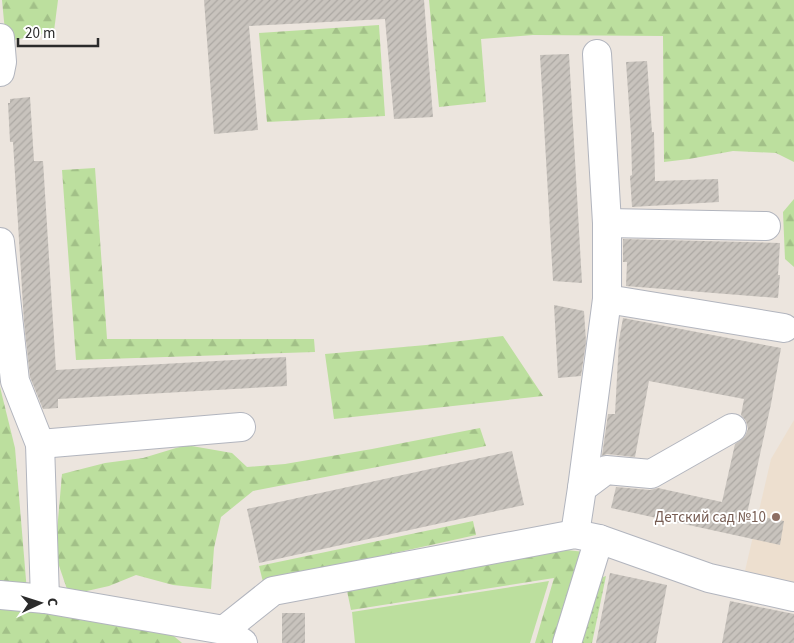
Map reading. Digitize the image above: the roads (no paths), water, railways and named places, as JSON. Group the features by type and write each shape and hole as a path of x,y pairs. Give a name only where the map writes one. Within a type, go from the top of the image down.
{"lane":[{"path":"0,38 2,62 0,72"},
{"path":"567,643 587,536 582,488 607,299 607,224 597,54"},
{"path":"607,224 766,226"},
{"path":"0,242 7,373 40,444 46,599"},
{"path":"607,299 784,328"},
{"path":"40,444 241,427"},
{"path":"582,488 606,470 651,474 732,428"},
{"path":"0,595 46,599 234,637 273,591 587,536 709,578 794,597"}],"place":[{"name":"Детский сад №10","path":"776,517"}]}
